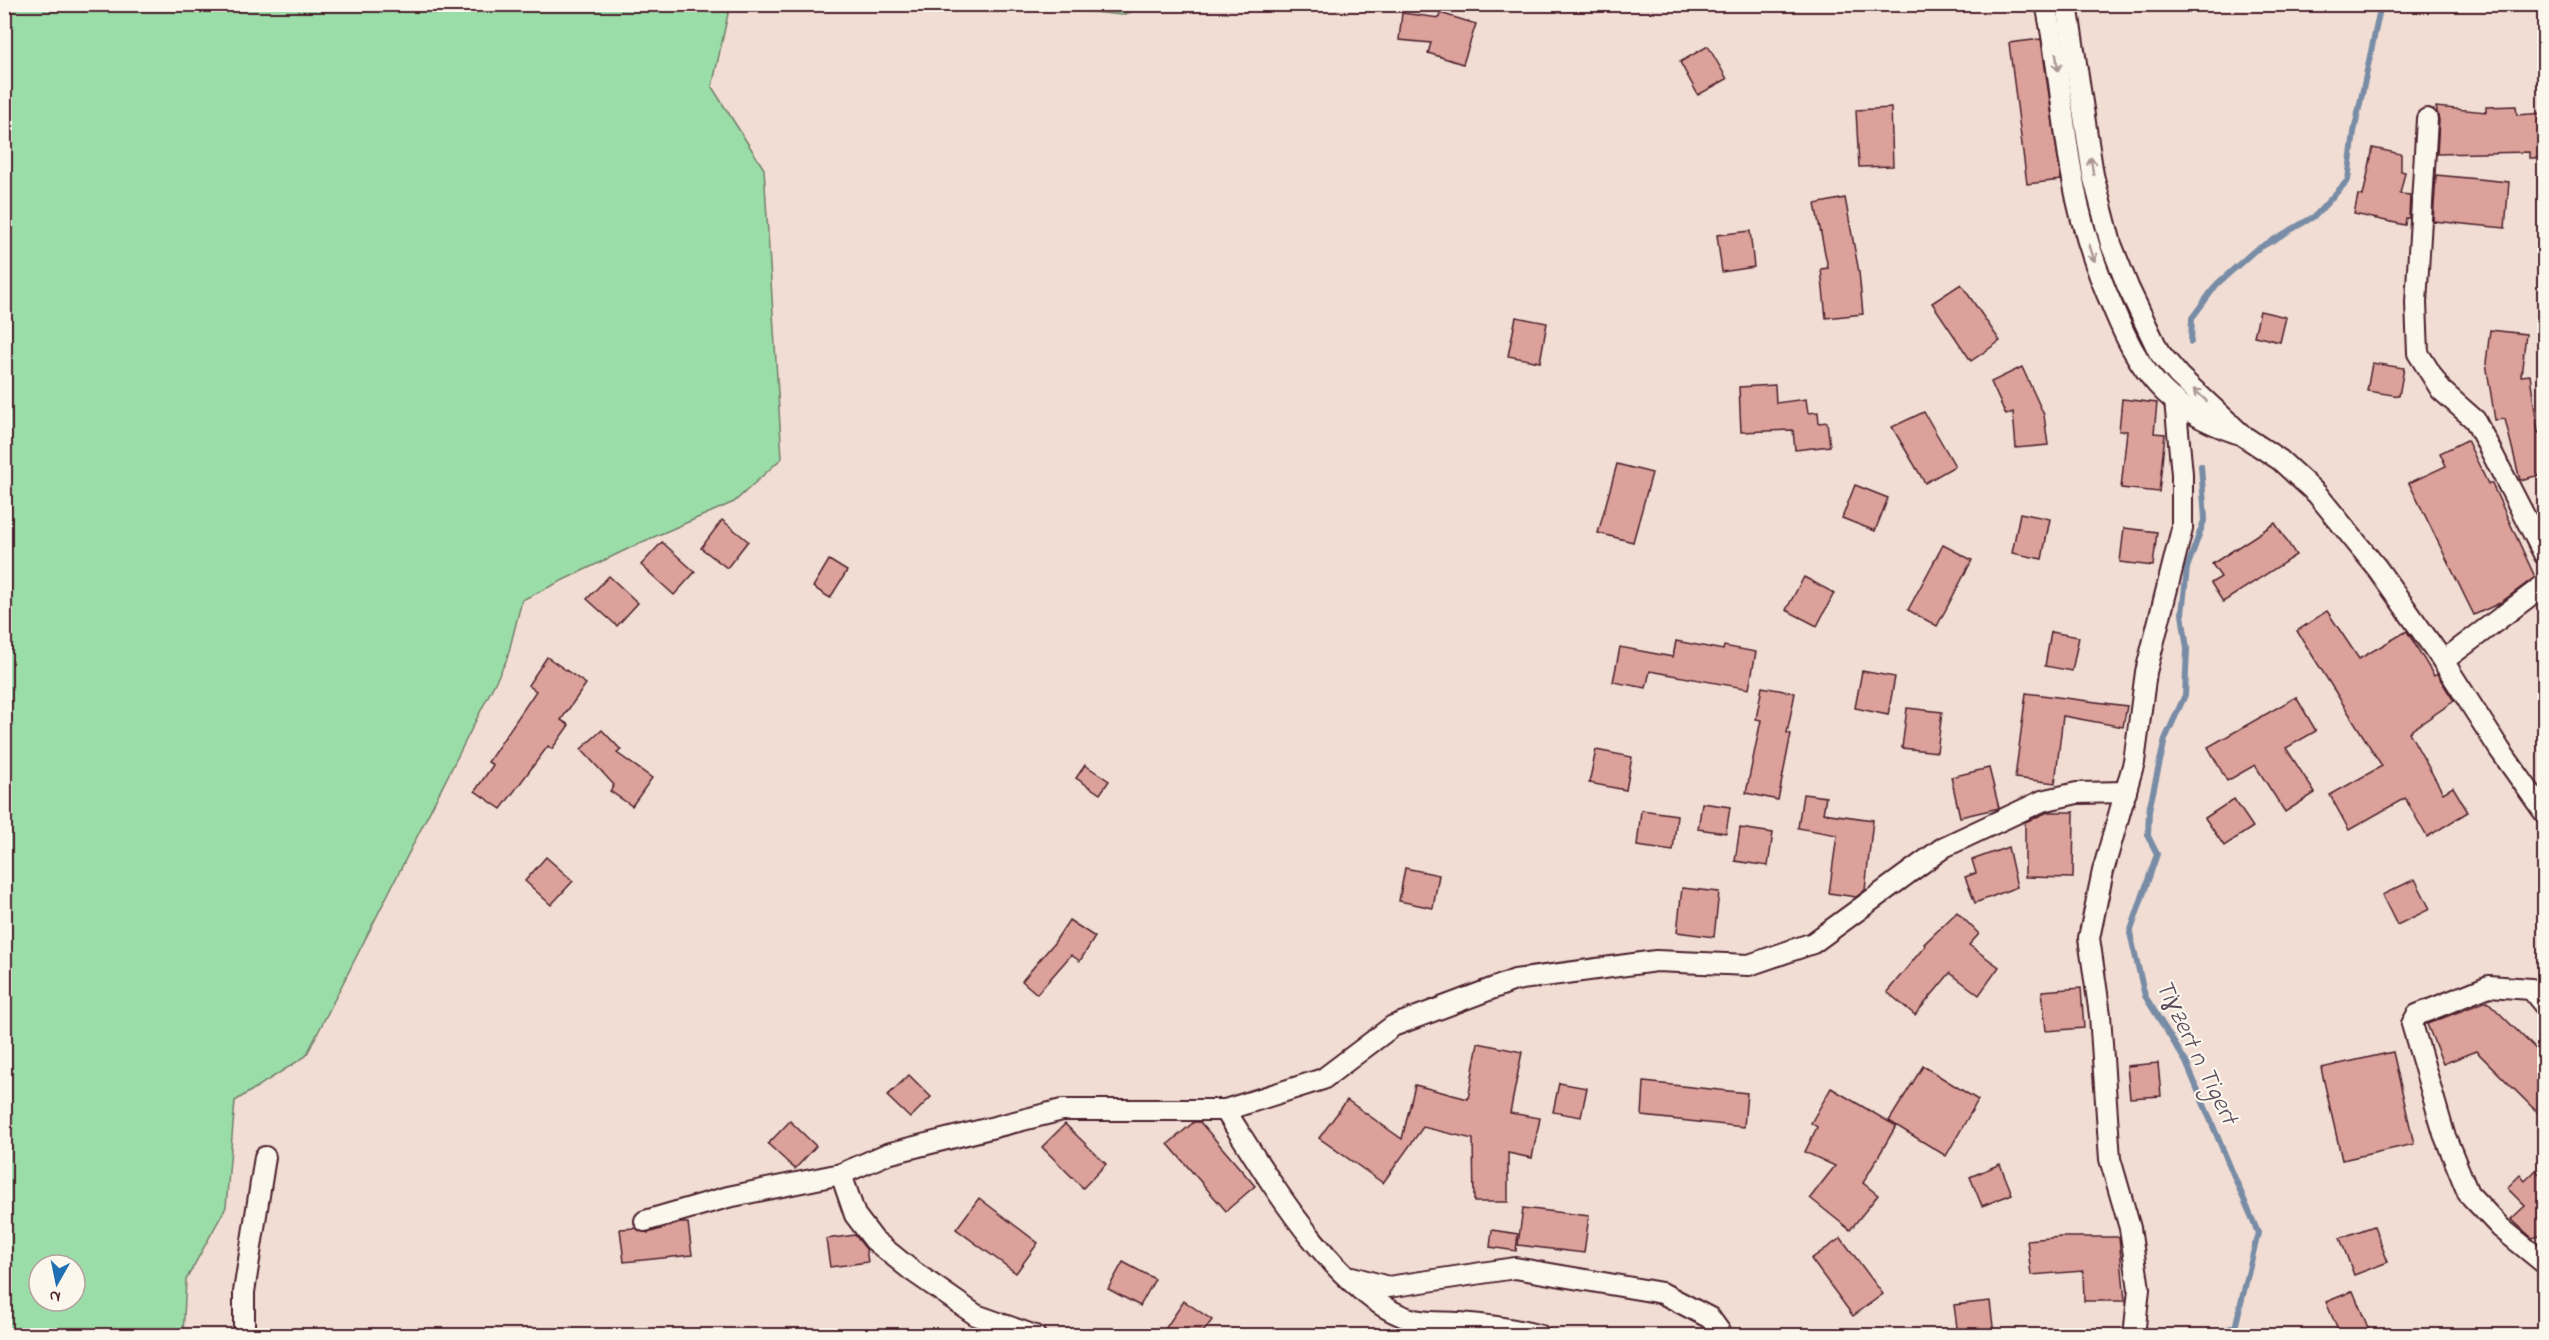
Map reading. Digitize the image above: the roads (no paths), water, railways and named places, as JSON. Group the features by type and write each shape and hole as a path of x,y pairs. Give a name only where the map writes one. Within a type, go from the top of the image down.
{"street":[{"path":"2046,4 2056,48 2073,179 2092,255 2132,350 2158,386 2175,400 2201,419 2242,435"},
{"path":"2067,4 2093,175 2111,244 2128,287 2159,352 2179,376 2242,435 2280,460 2317,494 2377,568 2443,661 2500,750 2544,812"},
{"path":"2427,119 2416,303 2418,353 2441,390 2475,420 2544,554"},
{"path":"2134,1335 2139,1289 2130,1228 2110,1159 2100,1015 2089,938 2103,871 2134,762 2146,672 2182,530 2182,474 2175,400"},
{"path":"2443,661 2544,585"},
{"path":"645,1221 728,1197 842,1174 887,1154 1062,1110 1225,1110 1323,1079 1393,1026 1515,980 1656,961 1749,965 1813,943 1944,847 2042,801 2077,794 2126,792"},
{"path":"2544,1005 2531,989 2489,986 2417,1015 2412,1024 2444,1134 2468,1193 2501,1228 2544,1263"},
{"path":"1225,1110 1284,1203 1346,1276 1385,1308 1415,1320 1504,1326 1541,1335"},
{"path":"244,1335 244,1292 265,1158"},
{"path":"842,1174 855,1215 874,1240 910,1270 976,1315 1035,1335"},
{"path":"1346,1276 1388,1287 1515,1268 1662,1293 1710,1318 1723,1335"}],"waterway":[{"name":"Tiɣzert n Tigert","path":"2191,342 2192,318 2217,284 2254,251 2315,216 2348,180 2354,132 2381,4"},
{"name":"Tiɣzert n Tigert","path":"2201,466 2205,518 2187,568 2182,614 2187,649 2185,695 2165,739 2149,810 2148,836 2157,854 2130,933 2145,996 2186,1062 2258,1233 2233,1336"},
{"path":"2216,1336 2233,1327"}]}
